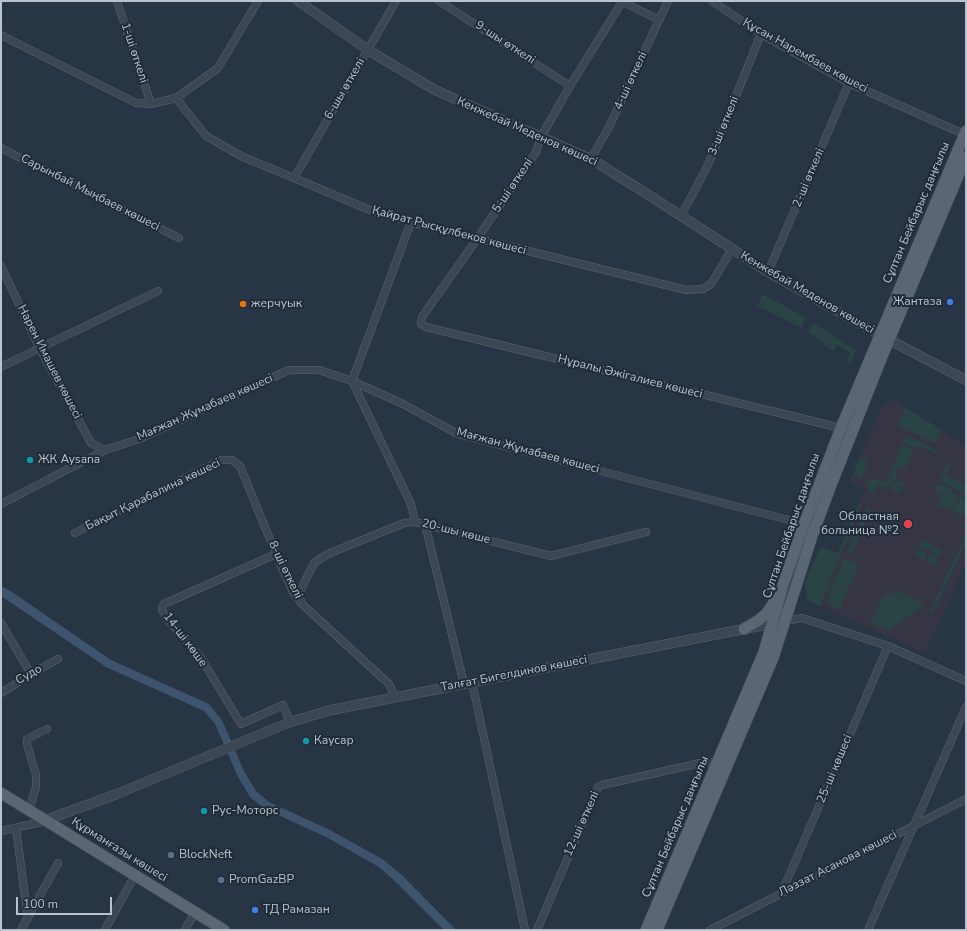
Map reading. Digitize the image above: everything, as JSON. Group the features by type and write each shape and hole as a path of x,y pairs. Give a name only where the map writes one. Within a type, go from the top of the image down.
{"main road":[{"name":"Сұлтан Бейбарыс даңғылы","path":"932,226 966,133"},
{"name":"Сұлтан Бейбарыс даңғылы","path":"646,930 764,652 783,585 804,524 841,428 884,337 932,226 966,158"},
{"name":"Сұлтан Бейбарыс даңғылы","path":"657,930 773,658 812,536 884,337"},
{"path":"744,629 766,614 783,585"},
{"name":"Құрманғазы көшесі","path":"1,793 224,930"}],"street":[{"name":"1-ші өткелі","path":"117,1 151,104"},
{"path":"1,35 136,103 151,104 176,98 218,68 258,1"},
{"name":"Кенжебай Меденов көшесі","path":"298,1 368,50 435,90 591,159 768,272 884,337 966,380"},
{"name":"6-шы өткелі","path":"294,178 396,1"},
{"name":"9-шы өткелі","path":"440,1 570,86"},
{"path":"622,1 659,20"},
{"name":"5-ші өткелі","path":"421,324 422,317 536,152 541,137 570,86 622,1"},
{"name":"4-ші өткелі","path":"591,159 610,125 668,1"},
{"name":"Құсан Нарембаев көшесі","path":"712,1 761,34 849,84 966,133"},
{"name":"3-ші өткелі","path":"681,216 708,165 761,34"},
{"name":"2-ші өткелі","path":"768,272 849,84"},
{"name":"Қайрат Рысқұлбеков көшесі","path":"176,98 206,136 243,157 370,210 411,222 686,290 703,289 711,284 732,249"},
{"name":"Сарынбай Мыңбаев көшесі","path":"1,148 179,238"},
{"path":"411,222 352,381 411,504 416,522"},
{"name":"Нарен Имашев көшесi","path":"1,266 40,349 91,443 105,450"},
{"path":"1,367 158,291"},
{"name":"Нұралы Әжiгалиев көшесi","path":"421,324 426,327 841,428"},
{"name":"Мағжан Жұмабаев көшесі","path":"1,504 105,450 139,439 289,370 319,370 352,381 403,404 458,434 804,524"},
{"name":"Бақыт Қарабалина көшесі","path":"75,533 221,460 232,460"},
{"name":"8-ші өткелі","path":"232,460 240,466 293,592 302,604 389,684 395,697"},
{"name":"20-шы көше","path":"302,604 299,594 315,562 328,554 404,523 416,522 425,524 551,556 646,532"},
{"path":"425,524 468,683 525,930"},
{"name":"14-ші көше","path":"276,554 164,604 162,610 168,620 201,658 241,724 283,705 290,722"},
{"path":"785,621 802,618 888,646 966,681"},
{"name":"Талғат Бигелдинов көшесі","path":"46,820 117,794 290,722 331,710 785,621"},
{"path":"1,623 31,674"},
{"name":"25-ші көшесі","path":"782,892 888,646"},
{"name":"Судо","path":"1,692 58,659"},
{"path":"868,930 966,707"},
{"path":"29,810 36,787 36,775 27,744 27,739 30,736 47,729"},
{"name":"12-ші өткелі","path":"537,930 598,787 705,762 718,763"},
{"name":"Ләззат Асанова көшесі","path":"710,930 914,824 966,799"},
{"path":"1,831 46,820"},
{"path":"16,828 28,919"},
{"path":"21,930 58,863"},
{"path":"105,930 135,876"},
{"path":"185,930 194,912"}],"shaded area":[{"name":"Областная больница №2","path":"893,399 966,445 966,564 925,653 807,600 805,582 821,546 838,553 865,489 849,482 882,406"}],"green space":[{"path":"763,294 806,318 801,328 757,306"},
{"path":"813,322 856,351 851,363 846,360 850,353 837,345 833,351 808,332"},
{"path":"906,408 942,430 935,444 899,426 898,423"},
{"path":"908,436 937,450 940,455 919,446 915,448 903,443"},
{"path":"902,444 914,450 906,468 901,467 898,469 896,472 897,478 887,488 877,484 873,493 869,492 870,489 866,487 870,480 875,479 886,483"},
{"path":"860,458 868,462 861,478 853,475"},
{"path":"947,463 951,465 946,476 966,485 966,499 962,492 939,481"},
{"path":"898,480 905,483 900,494 889,489"},
{"path":"938,483 954,490 953,492 938,496 937,493 934,492"},
{"path":"952,493 958,496 952,511 938,505 940,500 939,498"},
{"path":"961,494 966,502 966,513 964,517 953,511"},
{"path":"859,502 862,505 821,607 807,600 805,582 821,546 838,553"},
{"path":"866,508 871,510 852,554 848,554 847,552"},
{"path":"966,534 966,543 933,613 929,612"},
{"path":"922,541 932,545 929,550 927,551 919,547"},
{"path":"933,546 943,551 940,557 932,554 933,552 931,551"},
{"path":"918,549 926,553 925,554 927,555 925,560 915,556"},
{"path":"931,555 939,559 936,566 926,561 929,556 931,557"},
{"path":"844,559 856,563 858,567 842,603 843,611 826,603"},
{"path":"896,591 921,602 924,607 923,610 920,608 889,630 873,625 872,619 884,594 893,594"}],"water":[{"path":"1,586 111,660 209,704 222,720 244,771 256,791 269,802 330,830 384,860 404,877 456,930 444,930 379,867 326,837 265,809 250,797 237,775 215,724 204,711 106,667 1,596"}],"place":[{"name":"Жантаза","path":"950,302"},
{"name":"жерчуык","path":"243,304"},
{"name":"ЖК Aysana","path":"30,460"},
{"name":"Областная больница №2","path":"908,524"},
{"name":"Каусар","path":"306,741"},
{"name":"Рус-Моторс","path":"204,811"},
{"name":"BlockNeft","path":"171,855"},
{"name":"PromGazBP","path":"221,880"},
{"name":"ТД Рамазан","path":"255,910"}]}
